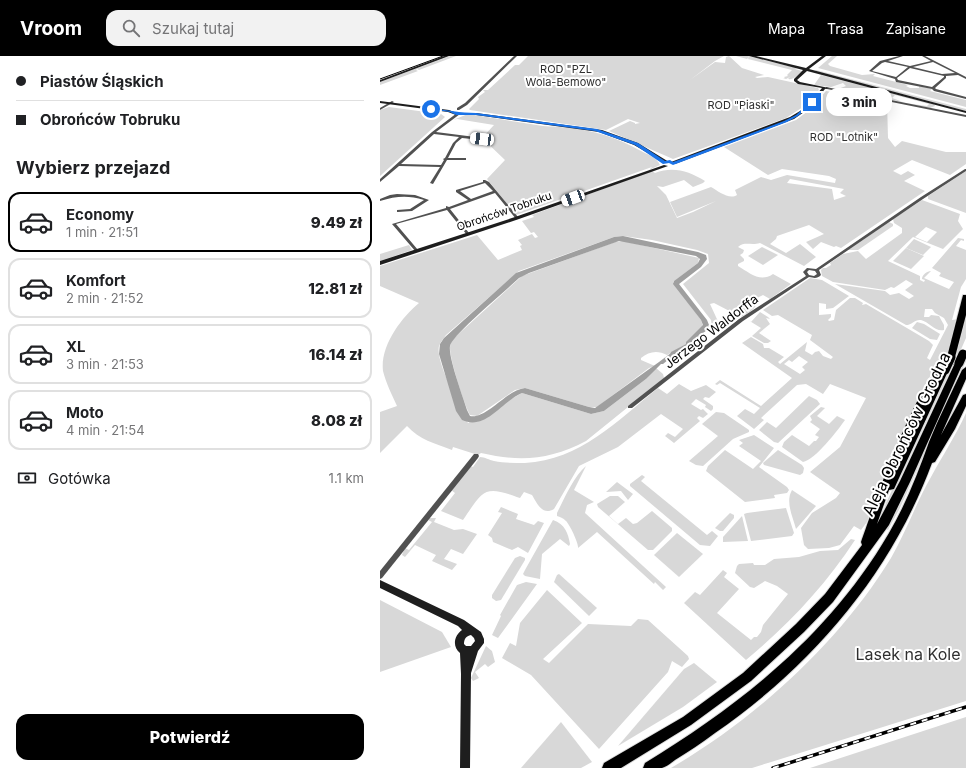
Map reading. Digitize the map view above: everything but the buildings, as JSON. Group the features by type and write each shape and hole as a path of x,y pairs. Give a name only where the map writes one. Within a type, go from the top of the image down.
{"highway":[{"path":"860,557 876,518 951,357 957,338 966,297"},
{"path":"876,518 894,462 932,381 942,368 953,362 964,359"},
{"name":"Aleja Obrońców Grodna","path":"650,768 725,719 771,683 811,644 843,609 872,570 893,536 924,472 964,359"},
{"name":"Aleja Obrońców Grodna","path":"609,768 687,721 759,667 824,603 885,522 964,359"},
{"path":"924,472 952,426 966,397"}],"street":[{"path":"380,77 436,56"},
{"path":"380,81 447,56"},
{"path":"380,181 466,104 516,56"},
{"path":"751,56 808,68 966,108"},
{"path":"765,56 966,112"},
{"path":"824,56 796,78 796,81 824,88 966,116"},
{"path":"902,56 883,61 870,71 896,78 897,81 934,88 934,90 966,98"},
{"path":"924,56 966,78"},
{"path":"883,61 945,76 958,74"},
{"path":"896,78 910,67 934,61"},
{"path":"934,88 945,76"},
{"name":"Obrońców Tobruku","path":"380,263 517,218 792,118 806,109 824,88"},
{"path":"380,101 600,131 636,144 668,163"},
{"path":"380,109 392,103"},
{"path":"934,110 938,104"},
{"path":"433,133 482,139 484,141"},
{"path":"432,183 455,143 462,136"},
{"path":"445,159 465,159"},
{"path":"398,165 441,166"},
{"path":"817,270 820,274 818,276 808,276 806,274 807,270 817,270 910,206 966,170"},
{"path":"470,200 455,191 484,182 488,183 517,218"},
{"path":"417,251 394,224 437,212 447,207 494,192"},
{"path":"380,200 390,196 407,194 427,200 411,210 398,211"},
{"path":"447,207 468,234"},
{"name":"Jerzego Waldorffa","path":"630,407 741,320 808,276"},
{"path":"380,576 476,456"},
{"path":"380,584 453,621 461,623 471,631 477,633 480,639 474,649 466,674"},
{"path":"453,621 461,629 462,635"},
{"path":"465,768 466,674 464,651 459,646 459,638 471,631"},
{"path":"464,651 474,649"}],"green space":[{"path":"450,56 456,56 419,70 417,69 416,70 418,71 380,85 380,82"},
{"path":"528,56 724,56 715,61 690,80 715,62 725,63 726,57 729,56 742,68 764,75 755,77 757,78 768,77 818,88 819,90 803,107 786,118 673,159 609,131 630,121 635,124 640,123 628,119 606,130 469,109 479,99 478,97 485,92 483,90 488,90 515,65 519,65"},
{"path":"736,56 748,56 797,68 795,69 802,71 794,78 788,79 790,77 786,79 783,78 788,76 787,75 792,70 748,59 749,57 747,59"},
{"path":"832,56 837,56 828,64 830,66 862,75 875,74 873,76 908,85 906,86 910,88 919,88 919,86 932,89 930,91 966,100 966,107 818,68"},
{"path":"816,70 966,109 966,111 815,71"},
{"path":"821,75 934,104 935,106 930,108 905,103 927,106 929,104 895,95 892,98 903,102 838,89 846,86 843,83 831,87 814,85"},
{"name":"ROD \"Lotnik\"","path":"826,91 887,102 888,138 895,147 902,141 946,152 966,152 966,164 950,175 912,160 893,171 901,175 908,171 915,175 904,181 925,191 841,248 821,242 813,249 806,242 824,234 809,225 777,236 776,239 770,244 786,253 800,244 816,257 804,266 760,243 746,244 738,247 744,250 740,255 744,261 738,264 738,266 755,276 764,278 773,274 791,284 770,299 763,295 757,298 754,308 741,317 714,303 710,304 722,330 720,331 716,330 708,333 712,327 711,320 683,284 709,263 708,254 697,250 652,240 623,236 614,237 519,271 446,335 439,346 439,353 444,373 468,423 522,393 591,414 604,411 646,379 656,368 663,374 664,378 586,441 547,456 535,458 509,458 481,453 478,455 453,447 452,450 422,438 407,426 380,453 380,412 397,406 383,371 385,352 393,333 405,316 419,303 380,286 380,266 477,235 498,260 522,250 520,246 522,245 518,240 532,234 535,238 538,237 534,232 531,233 522,221 534,217 532,215 652,171 655,173 668,170 687,172 705,181 693,187 684,180 663,187 657,186 666,195 677,218 716,201 677,217 670,202 711,187 727,196 734,196 737,195 735,190 761,177 771,180 787,175 835,183 836,179 829,176 782,169 768,175 724,147 796,120 808,111","holes":["790,179 844,189 840,193 846,196 834,200 832,189 787,183"]},
{"path":"389,107 441,114 445,117 380,176 380,110"},
{"path":"468,114 543,126 594,132 630,145 653,157 660,165 516,215 487,179 505,160 482,138 494,125 457,119 453,120"},
{"path":"966,171 966,213 928,199 928,196"},
{"path":"922,200 960,214 958,221 963,229 943,249 913,237 888,261 920,276 920,280 924,282 925,280 922,279 923,276 926,272 931,271 924,278 949,289 954,282 939,276 941,273 932,268 958,238 964,239 964,241 961,240 956,246 966,250 966,279 961,287 952,320 959,319 947,359 934,369 920,395 891,457 867,522 861,530 854,526 840,545 829,548 808,549 804,545 801,528 812,513 836,498 840,493 810,472 840,447 866,398 830,384 823,394 806,384 797,385 761,418 764,420 754,429 737,416 745,409 754,414 760,408 720,383 717,385 715,384 720,380 761,406 792,378 742,343 751,337 763,344 764,348 769,348 784,357 778,362 780,364 807,342 805,351 812,355 819,351 823,356 831,359 833,357 810,340 812,335 778,315 772,316 763,310 810,278 822,280 849,296 833,308 826,309 826,304 819,303 819,315 831,314 831,317 828,320 834,320 836,310 850,298 855,298 863,303 862,305 866,304 929,341 933,345 927,358 930,360 948,325 944,318 935,313 932,309 925,309 924,317 929,317 931,315 939,316 944,325 944,330 938,330 921,320 917,320 906,325 835,284 885,291 890,295 899,293 909,299 914,296 905,290 913,284 906,280 894,288 891,287 885,290 833,282 822,276 821,270 831,265 830,263 843,254 858,251 866,259 902,233 902,228 894,223 893,219","holes":["926,227 937,232 927,242 915,237","799,356 808,362 802,367 805,370 800,374 784,364 789,360 792,362"]},
{"path":"889,222 893,224 893,226 858,250 848,250"},
{"path":"914,239 931,247 923,255 906,248"},
{"path":"623,241 699,258 698,263 673,282 701,320 703,326 686,344 667,355 660,352 654,352 641,358 641,360 655,366 649,368 597,407 589,407 525,388 515,390 477,416 470,415 452,362 450,348 453,339 522,276 615,242"},
{"path":"409,245 412,250 380,261 380,254"},
{"path":"762,247 778,255 763,265 748,256"},
{"path":"906,248 924,256 911,269 893,261"},
{"path":"966,308 966,338 959,354 955,355"},
{"path":"760,312 768,317 770,319 766,318 770,324 759,333 771,341 764,343 752,336 761,328 751,322"},
{"path":"917,322 924,324 940,334 937,340 930,339 912,328"},
{"path":"966,361 900,508 888,530 886,529 963,362"},
{"path":"953,365 881,518 886,503 949,368"},
{"path":"679,384 691,391 706,385 716,392 709,398 705,397 703,399 713,406 713,409 711,411 705,407 706,405 696,399 691,404 701,410 703,409 708,414 703,418 699,416 697,418 700,421 674,443 665,436 668,433 675,437 683,429 661,414 618,447 579,466 554,509 550,511 543,510 540,508 532,495 524,492 520,498 492,491 486,492 481,496 463,520 441,511 455,493 451,490 470,466 473,467 480,457 498,462 525,463 563,455 597,437 658,388 667,394"},
{"path":"809,396 817,400 820,404 778,443 774,442 759,430 767,422 776,428"},
{"path":"821,407 825,408 817,416 829,424 837,416 845,420 832,437 814,456 803,462 782,447 784,442 792,435 809,446 816,441 819,437 815,435 820,429 810,422 812,420 810,416"},
{"path":"716,412 724,413 749,430 749,432 733,439 703,466 696,465 689,461 718,436 702,424"},
{"name":"Lasek na Kole","path":"966,413 966,701 752,768 671,768 734,726 764,702 821,649 847,620 891,558 926,487"},
{"path":"754,435 774,448 759,467 789,490 787,493 774,495 775,498 745,502 706,471 708,466 725,450 753,469 761,461 739,446 743,443 739,440"},
{"path":"778,450 802,465 804,468 803,473 800,475 764,465 763,463"},
{"path":"586,466 574,490 594,502 587,505 585,513 666,587 663,590 655,582 654,584 597,532 578,548 576,539 568,523 564,519 557,516 557,513 570,488 577,476"},
{"path":"642,475 645,477 641,481 707,535 712,531 718,536 710,546 700,545 630,486 630,484"},
{"path":"617,482 633,494 628,500 621,491 606,492"},
{"path":"792,490 816,506 796,529 789,504"},
{"path":"610,496 618,496 625,502 609,516 618,524 626,518 633,524 637,523 652,511 672,528 672,531 653,550 648,550 598,507 597,504"},
{"path":"501,507 518,514 516,519 534,525 538,521 544,523 528,553 518,547 512,550 493,542 492,538 488,535 502,513 498,512"},
{"path":"786,508 794,533 792,536 751,541 744,514"},
{"path":"730,513 734,515 734,518 723,531 715,528"},
{"path":"742,516 748,541 723,542 723,537"},
{"path":"429,518 436,518 434,522 454,530 463,529 477,534 463,554 451,549 444,559 457,564 452,570 432,561 436,555 415,545 405,557 402,555 405,548 409,550 432,522 428,520"},
{"path":"553,520 565,529 570,544 569,546 560,539 542,554 540,579 525,576 523,574 525,570"},
{"path":"677,533 703,554 679,577 654,555"},
{"path":"851,539 855,540 831,573 805,604 777,633 746,660 684,603 695,592 700,595 723,570 727,573 724,577 739,589 717,613 751,640 754,637 757,637 761,632 763,625 788,594 777,586 765,581 754,588 750,587 735,573 737,566 739,564 753,563 754,565 765,565 774,559 799,557 820,551 838,550"},
{"path":"520,556 525,558 525,560 501,600 496,601 492,598 492,595 515,558"},
{"path":"559,574 597,608 589,616 554,582"},
{"path":"526,582 537,584 498,638 492,635 501,616 500,615 517,585"},
{"path":"547,590 582,623 543,659 549,663 588,624 631,626 638,619 648,620 688,656 689,659 682,667 672,661 668,672 599,749 531,675 502,658 510,643 516,646 520,623"},
{"path":"380,600 442,632 451,647 380,672"},
{"path":"486,646 492,651 495,662 488,667 485,664 475,672 479,678 473,681 471,678"},
{"path":"694,663 717,682 683,707 618,746 684,669"},
{"path":"966,717 966,768 810,768"},
{"path":"561,722 592,762 581,768 521,768"}],"shaded area":[{"path":"623,236 706,255 707,259 701,267 679,284 707,320 709,325 707,330 675,355 670,355 671,352 686,344 686,342 703,325 701,320 673,284 674,281 698,263 700,259 696,256 619,241 529,273 519,278 481,312 460,333 450,346 453,368 470,416 476,416 483,413 511,394 525,388 595,408 659,362 661,364 646,379 604,411 591,414 522,393 494,414 479,422 462,420 456,411 439,354 440,344 444,338 516,273 614,237"}],"waterway":[{"path":"661,363 671,355"}],"tram line":[{"path":"380,79 443,56"}],"railway":[{"path":"773,768 966,707"}],"route":[{"path":"431,109 450,111 456,114 476,114 596,130 611,134 641,146 665,163 672,162 673,164 680,160 786,122 806,109 812,102"}],"park label":[{"name":"ROD \"PZL Wola-Bemowo\"","path":"566,75"},
{"name":"ROD \"Piaski\"","path":"741,105"}]}
